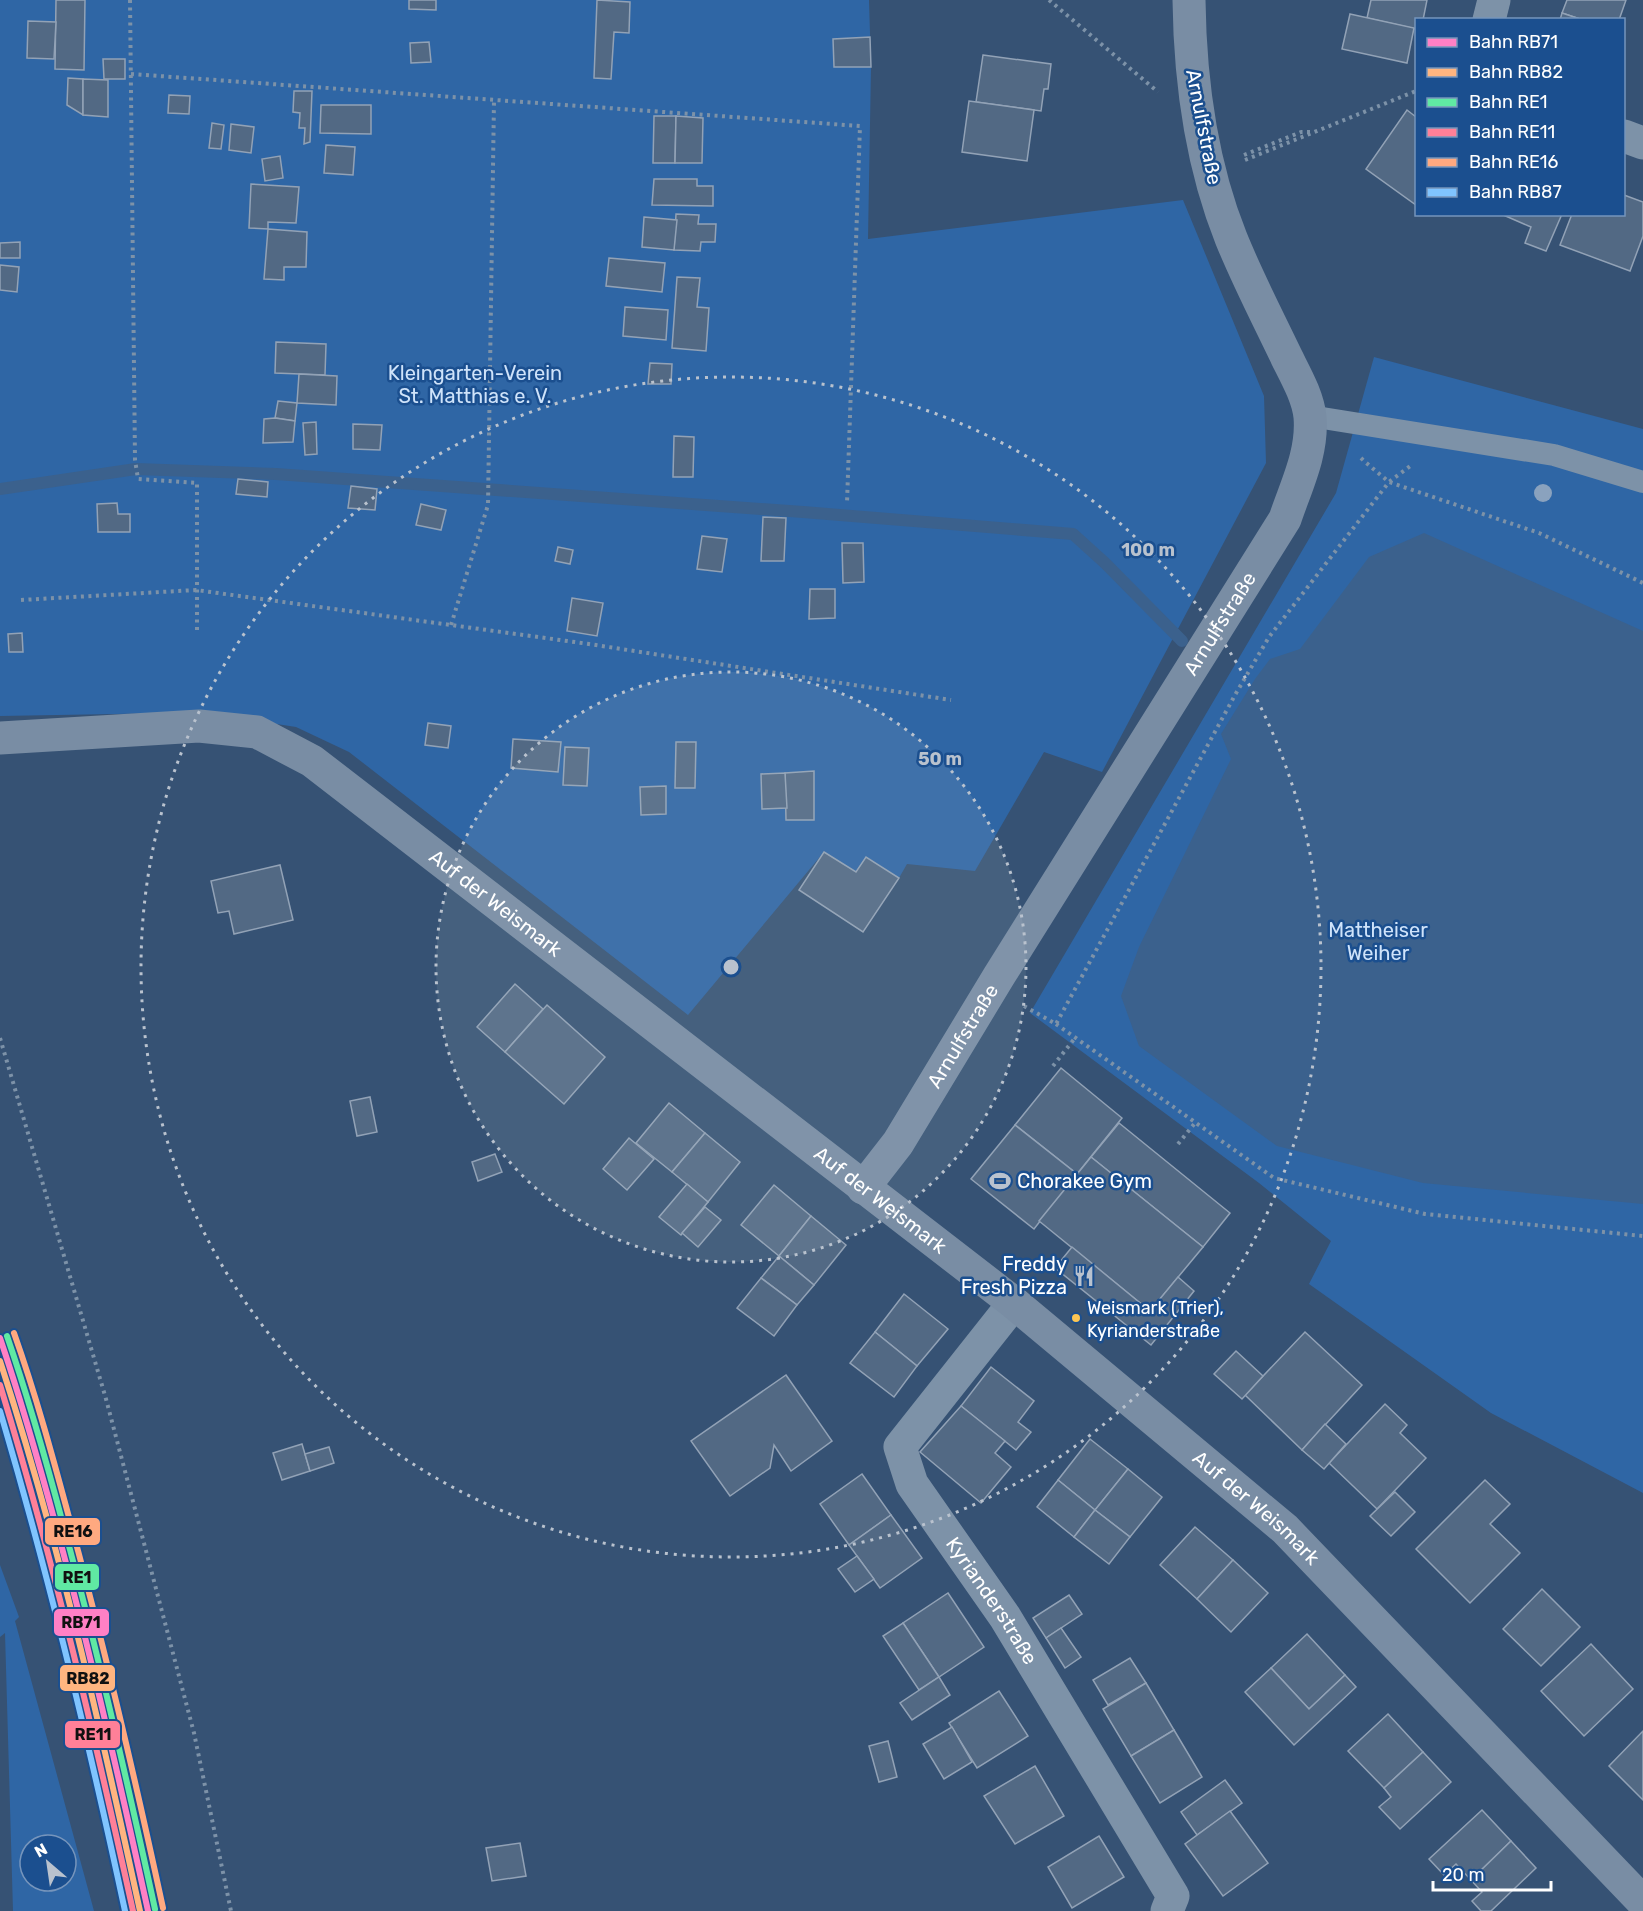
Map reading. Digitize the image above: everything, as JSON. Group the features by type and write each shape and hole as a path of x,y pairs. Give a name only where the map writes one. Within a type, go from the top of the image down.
{"street":[{"name":"Arnulfstraße","path":"863,1188 898,1143 992,987 1285,519 1308,453 1325,418 1300,385 1231,237 1210,172 1194,85 1189,0"},
{"path":"1490,18 1494,0"},
{"path":"1625,137 1643,143"},
{"name":"Auf der Weismark","path":"0,738 199,726 257,732 312,761 1014,1304 1285,1529 1643,1902"},
{"name":"Kyrianderstraße","path":"1014,1304 900,1447 912,1484 1005,1617 1173,1896 1167,1911"}],"lane":[{"path":"1325,418 1554,455 1643,482"}],"path":[{"path":"130,0 135,460 138,479 197,483 197,634"},
{"path":"1049,0 1163,97"},
{"path":"131,74 860,126 847,503"},
{"path":"1311,132 1301,132 1245,157 1304,137 1311,132 1415,91"},
{"path":"451,625 488,506 494,100"},
{"path":"1325,418 1364,461 1389,482 1539,533 1643,583"},
{"path":"1056,1024 1235,694 1269,638 1389,482"},
{"path":"21,600 196,590 589,644 951,700"},
{"path":"992,987 1056,1024 1274,1178 1425,1214 1643,1236"},
{"path":"0,1038 115,1434 194,1733 231,1911"},
{"path":"1053,1066 1075,1038"},
{"path":"1178,1144 1195,1123"}],"green space":[{"name":"Kleingarten-Verein St. Matthias e. V.","path":"0,0 869,0 871,67 868,239 1183,200 1264,396 1266,463 1102,772 1044,752 975,871 907,864 899,878 867,857 856,872 824,852 688,1015 349,752 296,727 244,719 172,713 0,716"},
{"name":"Mattheiser Weiher","path":"1374,357 1643,429 1643,1493 1491,1413 1309,1284 1331,1241 1259,1183 1030,1013 1336,493"},
{"path":"0,1565 19,1617 15,1621 73,1833 18,1833 18,1893 78,1893 78,1852 94,1911 13,1911 5,1633 0,1637"}],"shaded area":[{"name":"Mattheiser Weiher","path":"1424,533 1643,631 1643,1204 1423,1183 1277,1146 1139,1046 1121,996 1139,947 1231,759 1221,734 1255,679 1270,659 1300,649 1369,557"}],"building":[{"path":"56,0 85,0 84,70 55,69"},
{"path":"409,0 436,0 436,10 409,9"},
{"path":"597,0 630,2 629,33 614,32 611,79 594,78"},
{"path":"1371,0 1427,0 1423,18 1415,18 1415,29 1367,18"},
{"path":"1567,0 1626,0 1620,18 1577,18 1562,13"},
{"path":"1562,13 1577,18 1561,18"},
{"path":"1350,14 1414,28 1407,63 1342,49"},
{"path":"28,21 56,22 54,59 27,58"},
{"path":"870,37 871,67 834,67 833,39"},
{"path":"429,42 431,62 411,63 410,43"},
{"path":"983,55 1051,64 1048,89 1044,89 1041,111 976,102"},
{"path":"103,59 125,59 125,79 104,79"},
{"path":"68,78 83,79 83,115 67,105"},
{"path":"83,79 108,80 108,117 83,115"},
{"path":"294,91 312,91 310,142 304,144 305,128 299,128 300,113 293,112"},
{"path":"169,95 190,96 189,114 168,113"},
{"path":"969,101 1034,110 1027,161 962,152"},
{"path":"321,105 371,105 371,134 320,133"},
{"path":"1407,110 1415,116 1415,204 1366,169"},
{"path":"654,116 676,116 675,163 653,163"},
{"path":"676,116 703,118 702,163 675,163"},
{"path":"212,123 224,125 221,149 209,148"},
{"path":"231,124 254,127 251,153 229,150"},
{"path":"326,145 355,147 353,175 324,173"},
{"path":"280,156 283,178 265,181 262,159"},
{"path":"654,179 697,179 697,186 713,186 713,206 652,205"},
{"path":"251,184 299,187 296,223 268,222 268,229 249,228"},
{"path":"1625,195 1643,202 1643,236 1630,271 1560,245 1571,216 1625,216"},
{"path":"676,214 699,215 698,224 716,224 715,242 701,242 700,251 674,250"},
{"path":"1506,216 1561,216 1546,251 1525,243 1531,227"},
{"path":"644,217 677,220 674,250 642,247"},
{"path":"268,229 307,232 306,267 284,267 284,280 264,279"},
{"path":"20,242 20,258 0,258 0,243"},
{"path":"609,258 665,263 662,292 606,286"},
{"path":"0,265 19,267 17,292 0,290"},
{"path":"677,277 700,278 697,307 709,308 706,351 672,348"},
{"path":"625,307 668,310 666,340 623,336"},
{"path":"276,342 326,344 325,375 275,373"},
{"path":"650,363 672,364 671,384 648,384"},
{"path":"299,374 337,376 336,405 297,403"},
{"path":"278,401 297,403 295,421 275,418"},
{"path":"264,419 295,421 293,442 263,443"},
{"path":"316,422 317,454 305,455 303,423"},
{"path":"353,424 382,425 380,450 353,449"},
{"path":"674,436 694,437 693,477 673,477"},
{"path":"238,479 268,482 267,497 236,494"},
{"path":"351,486 377,489 375,510 348,508"},
{"path":"117,503 118,514 130,514 130,532 98,532 97,504"},
{"path":"421,504 446,510 441,530 416,525"},
{"path":"763,517 786,518 784,561 761,561"},
{"path":"702,536 727,539 722,572 697,569"},
{"path":"842,543 863,543 864,582 843,583"},
{"path":"558,547 573,550 570,564 555,561"},
{"path":"810,589 835,589 835,618 809,619"},
{"path":"572,598 603,603 597,636 567,631"},
{"path":"22,633 23,652 9,652 8,634"},
{"path":"428,723 451,726 448,748 425,745"},
{"path":"513,739 561,742 558,772 511,768"},
{"path":"676,742 696,742 695,788 675,788"},
{"path":"565,747 589,748 587,786 563,785"},
{"path":"814,771 814,820 786,820 785,773"},
{"path":"785,773 787,808 762,809 761,774"},
{"path":"666,786 666,814 641,815 640,787"},
{"path":"824,852 856,872 866,857 899,878 863,932 799,890"},
{"path":"280,865 293,920 234,934 229,911 218,913 211,881"},
{"path":"515,984 543,1009 505,1052 477,1027"},
{"path":"547,1005 605,1057 564,1104 505,1052"},
{"path":"1061,1068 1122,1118 1077,1174 1015,1125"},
{"path":"370,1097 377,1132 357,1136 350,1101"},
{"path":"669,1103 705,1133 672,1172 636,1143"},
{"path":"1119,1123 1230,1213 1203,1247 1091,1157"},
{"path":"1015,1125 1077,1174 1034,1229 971,1179"},
{"path":"705,1133 740,1162 708,1202 672,1172"},
{"path":"629,1138 654,1159 627,1190 603,1169"},
{"path":"495,1154 502,1172 478,1181 472,1162"},
{"path":"1091,1157 1203,1247 1150,1311 1039,1221"},
{"path":"687,1184 708,1202 681,1235 659,1217"},
{"path":"774,1185 811,1216 779,1256 741,1225"},
{"path":"705,1207 721,1220 698,1247 682,1233"},
{"path":"811,1216 846,1245 814,1285 779,1256"},
{"path":"1072,1247 1150,1311 1178,1277 1194,1291 1151,1345 1055,1268"},
{"path":"779,1256 814,1285 797,1305 761,1278"},
{"path":"761,1278 797,1305 774,1336 737,1308"},
{"path":"904,1294 948,1329 917,1366 875,1332"},
{"path":"875,1332 917,1366 894,1397 850,1363"},
{"path":"1305,1332 1362,1385 1302,1450 1245,1395"},
{"path":"1236,1351 1263,1376 1242,1399 1214,1374"},
{"path":"991,1367 1034,1401 1018,1422 1031,1432 1016,1450 961,1406"},
{"path":"786,1375 832,1441 791,1471 774,1445 770,1468 730,1496 691,1441"},
{"path":"1385,1404 1407,1425 1400,1433 1426,1458 1377,1509 1329,1463"},
{"path":"961,1406 1005,1441 995,1453 1011,1467 981,1503 920,1452"},
{"path":"1325,1424 1346,1444 1324,1469 1302,1450"},
{"path":"1090,1439 1128,1469 1095,1510 1058,1480"},
{"path":"302,1444 310,1471 282,1480 273,1453"},
{"path":"329,1447 334,1463 310,1471 305,1454"},
{"path":"1128,1469 1162,1497 1130,1537 1095,1510"},
{"path":"862,1474 891,1515 849,1545 820,1504"},
{"path":"1058,1480 1095,1510 1074,1537 1037,1507"},
{"path":"1485,1480 1510,1504 1490,1524 1520,1553 1470,1603 1416,1549"},
{"path":"1395,1492 1415,1512 1391,1536 1370,1516"},
{"path":"1095,1510 1130,1537 1109,1564 1074,1537"},
{"path":"891,1515 922,1558 880,1588 849,1545"},
{"path":"1195,1527 1233,1560 1197,1599 1160,1565"},
{"path":"857,1556 874,1579 855,1592 838,1569"},
{"path":"1233,1560 1268,1593 1231,1632 1197,1599"},
{"path":"1542,1589 1580,1627 1541,1666 1503,1629"},
{"path":"948,1593 984,1647 939,1677 903,1623"},
{"path":"1069,1595 1082,1614 1046,1638 1033,1618"},
{"path":"903,1623 939,1677 919,1690 883,1636"},
{"path":"1061,1628 1081,1657 1065,1668 1046,1638"},
{"path":"1307,1634 1345,1675 1309,1709 1271,1668"},
{"path":"1591,1644 1633,1689 1584,1736 1541,1691"},
{"path":"1130,1658 1146,1683 1108,1705 1093,1680"},
{"path":"1271,1668 1309,1709 1345,1675 1356,1687 1294,1745 1245,1692"},
{"path":"939,1677 950,1695 912,1720 900,1703"},
{"path":"1146,1683 1174,1730 1131,1756 1103,1709"},
{"path":"999,1691 1028,1736 977,1768 949,1723"},
{"path":"1388,1714 1423,1752 1384,1788 1348,1751"},
{"path":"952,1727 972,1762 944,1779 923,1744"},
{"path":"1174,1730 1202,1777 1160,1803 1131,1756"},
{"path":"1643,1731 1643,1800 1609,1766"},
{"path":"888,1741 897,1777 879,1782 869,1746"},
{"path":"1423,1752 1451,1782 1400,1829 1379,1807 1391,1797 1384,1788"},
{"path":"1035,1766 1064,1816 1015,1844 984,1796"},
{"path":"1225,1780 1242,1803 1197,1835 1181,1812"},
{"path":"1482,1810 1511,1841 1471,1880 1456,1864 1444,1875 1429,1859"},
{"path":"1230,1811 1268,1863 1223,1896 1185,1844"},
{"path":"1099,1836 1124,1877 1072,1908 1048,1867"},
{"path":"1511,1841 1536,1868 1491,1911 1481,1911 1472,1901 1482,1892 1471,1880"},
{"path":"520,1843 526,1876 492,1881 486,1848"}],"waterway":[{"path":"0,489 136,469 276,474 1073,534 1182,641"}],"rail line":[{"name":"RE16","path":"14,1333 44,1427 83,1569 142,1811 163,1908"},
{"name":"RE1","path":"7,1336 50,1476 76,1572 112,1716 155,1909"},
{"name":"RB71","path":"0,1338 30,1432 69,1574 105,1718 148,1911"},
{"name":"RB82","path":"0,1361 60,1565 94,1703 140,1911"},
{"name":"RE11","path":"0,1385 38,1515 72,1646 133,1911"},
{"name":"RB87","path":"0,1411 67,1660 125,1911"}],"place":[{"name":"Chorakee Gym","path":"1000,1181"},
{"name":"Freddy Fresh Pizza","path":"1084,1276"},
{"name":"Weismark (Trier), Kyrianderstraße","path":"1076,1318"}]}
